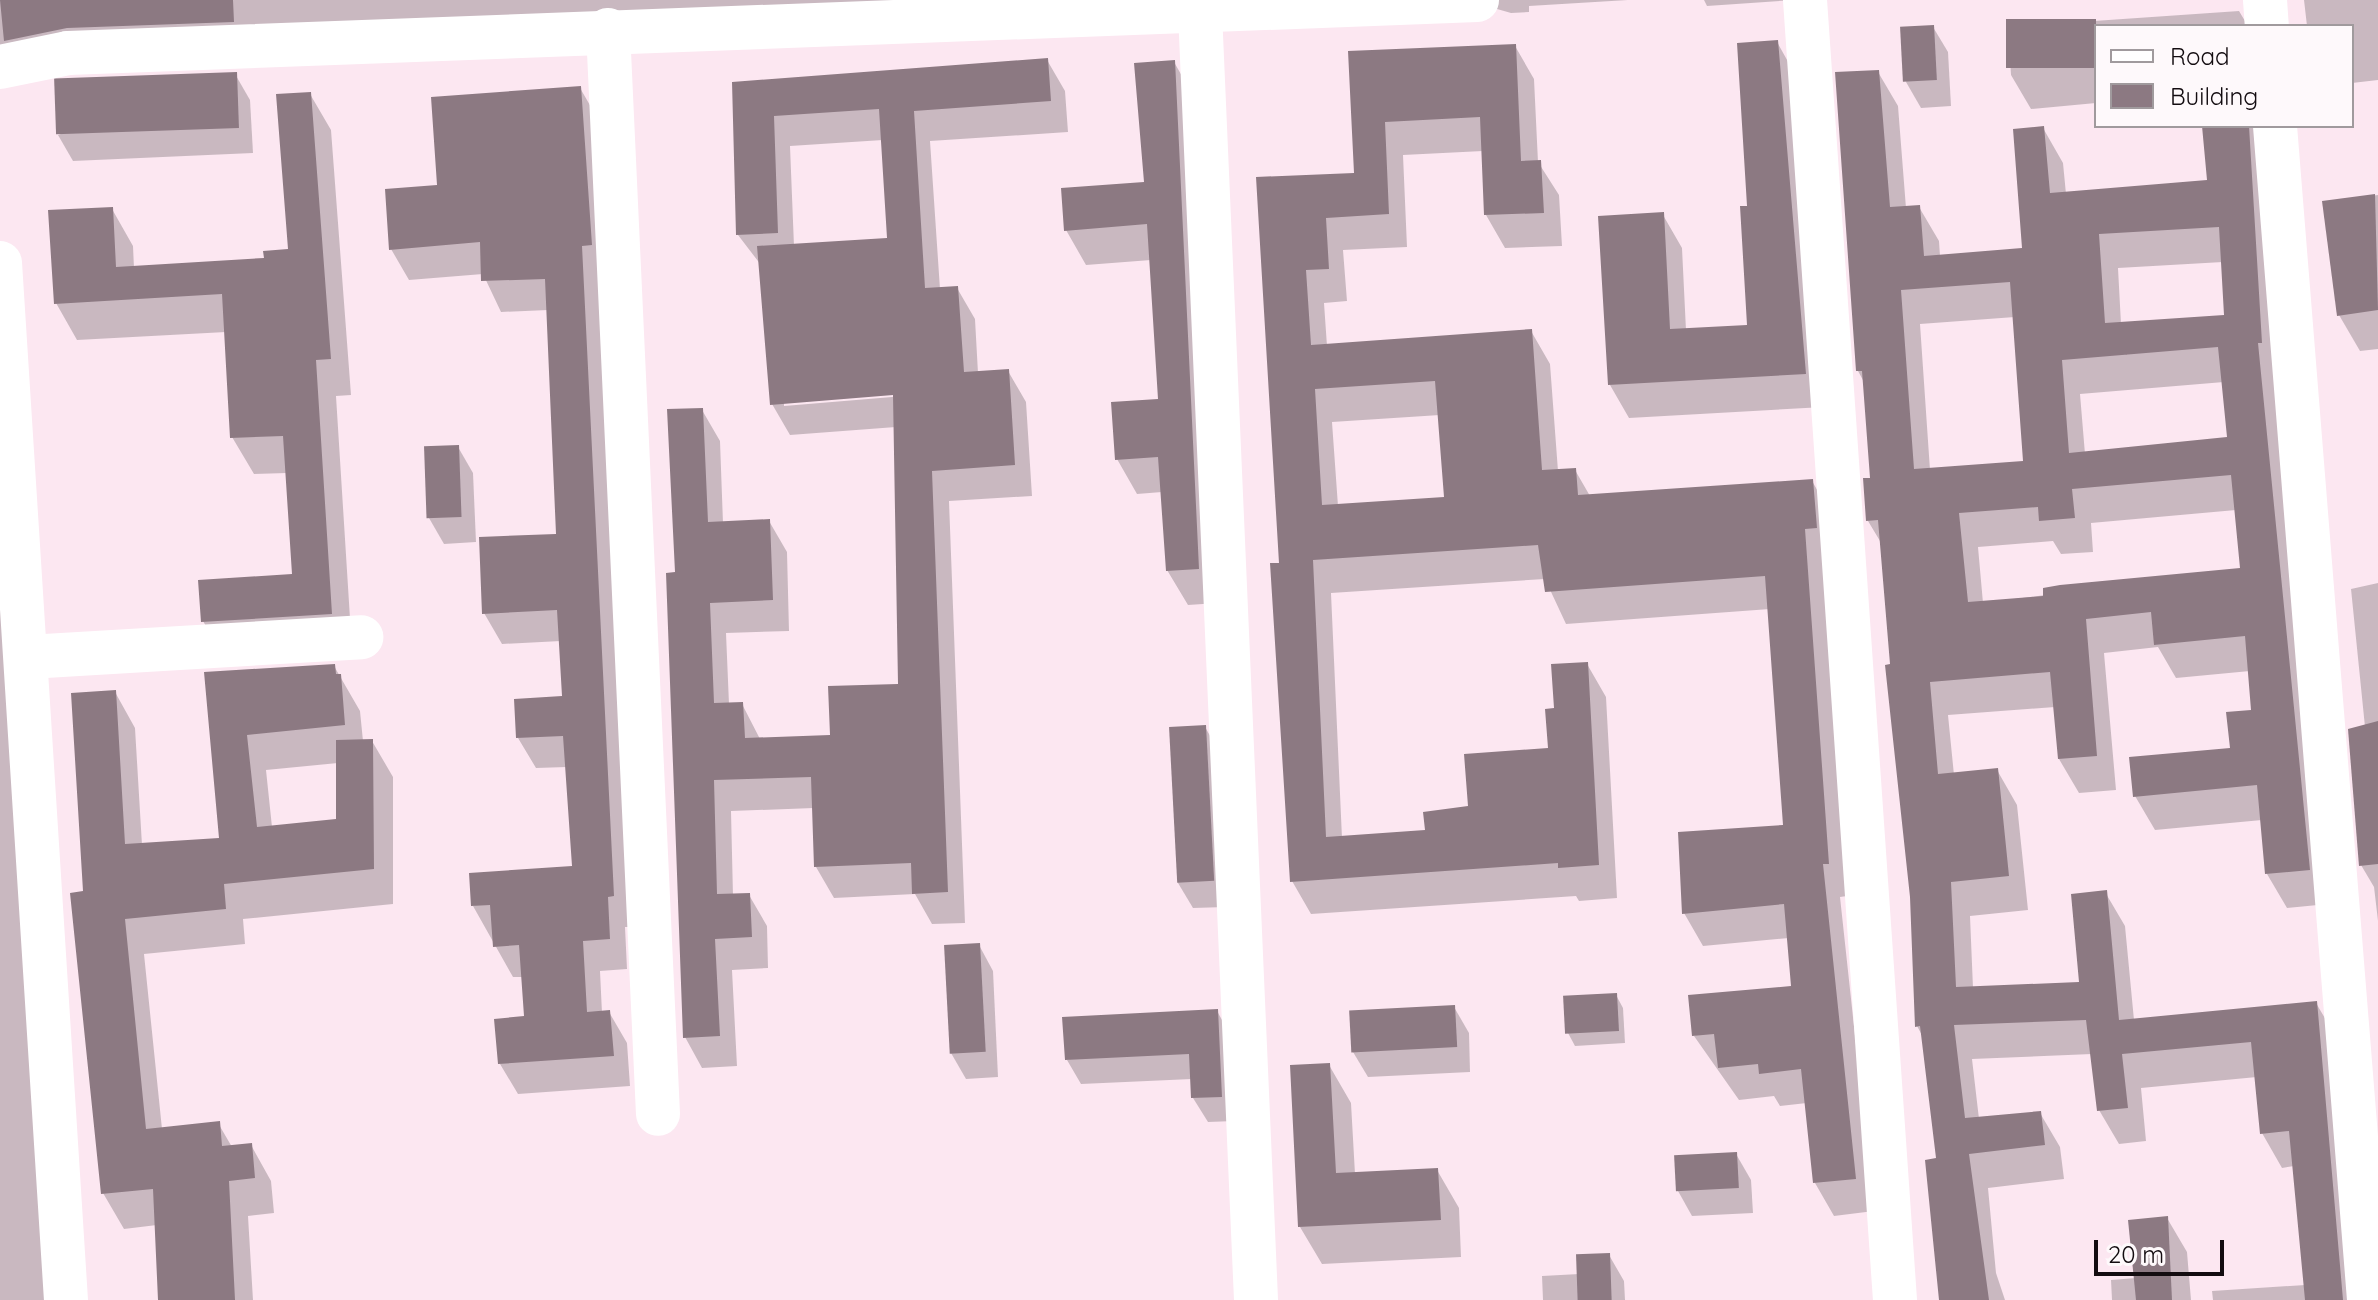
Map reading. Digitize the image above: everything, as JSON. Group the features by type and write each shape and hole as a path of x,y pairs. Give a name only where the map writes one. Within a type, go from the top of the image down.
{"street":[{"path":"0,67 68,53 469,40 608,30 1182,8 1477,0"},
{"path":"1805,0 1895,1300"},
{"path":"2265,0 2267,24"},
{"path":"1182,8 1256,1300"},
{"path":"608,30 658,1114"},
{"path":"2275,128 2369,1300"},
{"path":"0,263 28,657 66,1300"},
{"path":"28,657 361,637"}],"building":[{"path":"0,0 233,0 234,22 67,28 4,41"},
{"path":"2006,19 2096,19 2094,68 2006,68"},
{"path":"1934,25 1937,80 1903,82 1900,27"},
{"path":"1778,40 1806,374 1608,385 1598,216 1664,212 1670,329 1747,325 1740,206 1747,206 1737,43"},
{"path":"1516,44 1521,161 1541,160 1544,213 1484,215 1480,117 1385,122 1389,214 1326,218 1329,269 1306,270 1311,345 1532,329 1542,470 1576,468 1578,495 1813,479 1817,528 1805,529 1829,864 1823,864 1856,1179 1813,1183 1801,1069 1759,1074 1758,1064 1718,1068 1714,1034 1692,1036 1688,995 1791,986 1784,904 1682,914 1678,832 1783,825 1765,576 1545,592 1538,545 1313,560 1326,837 1425,830 1423,812 1468,806 1464,754 1548,748 1545,709 1554,708 1551,664 1588,662 1599,865 1558,868 1558,863 1290,882 1270,563 1279,563 1256,177 1354,173 1348,51","holes":["1435,381 1444,497 1322,505 1315,389"]},
{"path":"1048,58 1051,101 914,111 925,288 958,286 964,372 1009,369 1015,465 932,471 948,892 912,894 911,863 814,867 811,777 714,780 717,894 750,893 752,937 715,939 720,1036 683,1038 666,573 675,572 667,409 703,408 708,522 770,519 773,600 710,603 714,703 743,702 745,738 830,735 828,686 898,684 893,395 770,405 757,246 887,238 879,109 774,116 778,233 736,235 732,82"},
{"path":"1175,60 1199,569 1166,571 1158,457 1115,460 1111,402 1158,399 1147,224 1064,231 1061,188 1144,182 1134,63"},
{"path":"1879,70 1890,207 1920,205 1924,256 2022,248 2013,129 2044,126 2050,193 2207,180 2202,128 2249,128 2262,343 2258,343 2310,870 2265,874 2257,785 2133,797 2129,757 2230,748 2226,712 2251,710 2245,636 2154,645 2151,612 2086,619 2097,756 2058,759 2050,672 1930,682 1938,774 1998,768 2009,876 1951,882 1956,987 2079,982 2071,894 2107,890 2119,1020 2317,1001 2343,1300 2305,1300 2289,1131 2260,1134 2251,1042 2122,1054 2128,1108 2097,1111 2086,1020 1954,1025 1965,1118 2041,1111 2045,1145 1969,1154 1989,1300 1939,1300 1925,1160 1936,1158 1920,1026 1915,1027 1910,897 1885,665 1890,664 1878,520 1866,521 1863,478 1870,478 1862,371 1856,371 1835,72","holes":["2219,227 2224,315 2105,323 2099,234","2010,282 2023,461 1914,469 1901,290","2218,347 2227,437 2069,453 2062,360","2231,475 2240,568 2060,585 2043,588 2043,596 1968,602 1959,513 2038,507 2039,521 2075,518 2072,489"]},
{"path":"237,72 239,128 56,134 54,78"},
{"path":"581,86 592,245 582,246 614,896 608,897 610,939 583,941 587,1012 610,1010 614,1056 498,1064 494,1019 524,1016 519,945 493,947 490,905 471,906 469,873 572,866 563,736 516,738 514,699 562,696 557,610 482,614 479,537 556,534 545,279 481,281 480,242 389,250 385,189 437,185 431,97"},
{"path":"311,92 331,359 316,360 332,614 201,622 198,580 292,574 283,436 230,438 222,294 54,304 48,210 113,207 116,267 264,258 263,251 288,249 276,94"},
{"path":"2375,194 2378,310 2337,316 2322,201"},
{"path":"459,445 462,517 427,518 424,446"},
{"path":"335,664 336,674 341,674 345,725 247,735 257,827 336,819 336,740 373,739 374,869 224,884 226,909 125,919 146,1129 220,1121 222,1146 252,1143 255,1178 229,1181 235,1300 158,1300 153,1189 101,1194 70,893 83,891 71,693 116,690 125,844 219,838 204,672"},
{"path":"2378,721 2378,864 2359,866 2348,729"},
{"path":"1206,725 1214,881 1177,883 1169,727"},
{"path":"980,943 986,1052 950,1054 944,945"},
{"path":"1617,993 1619,1031 1565,1034 1563,996"},
{"path":"1455,1005 1457,1047 1351,1052 1349,1011"},
{"path":"1218,1009 1222,1097 1191,1098 1189,1054 1065,1060 1062,1017"},
{"path":"1330,1063 1336,1173 1438,1168 1441,1220 1298,1227 1290,1065"},
{"path":"1737,1152 1739,1188 1676,1191 1674,1155"},
{"path":"2168,1216 2172,1300 2136,1300 2128,1220"},
{"path":"1610,1253 1612,1300 1578,1300 1576,1254"}]}
